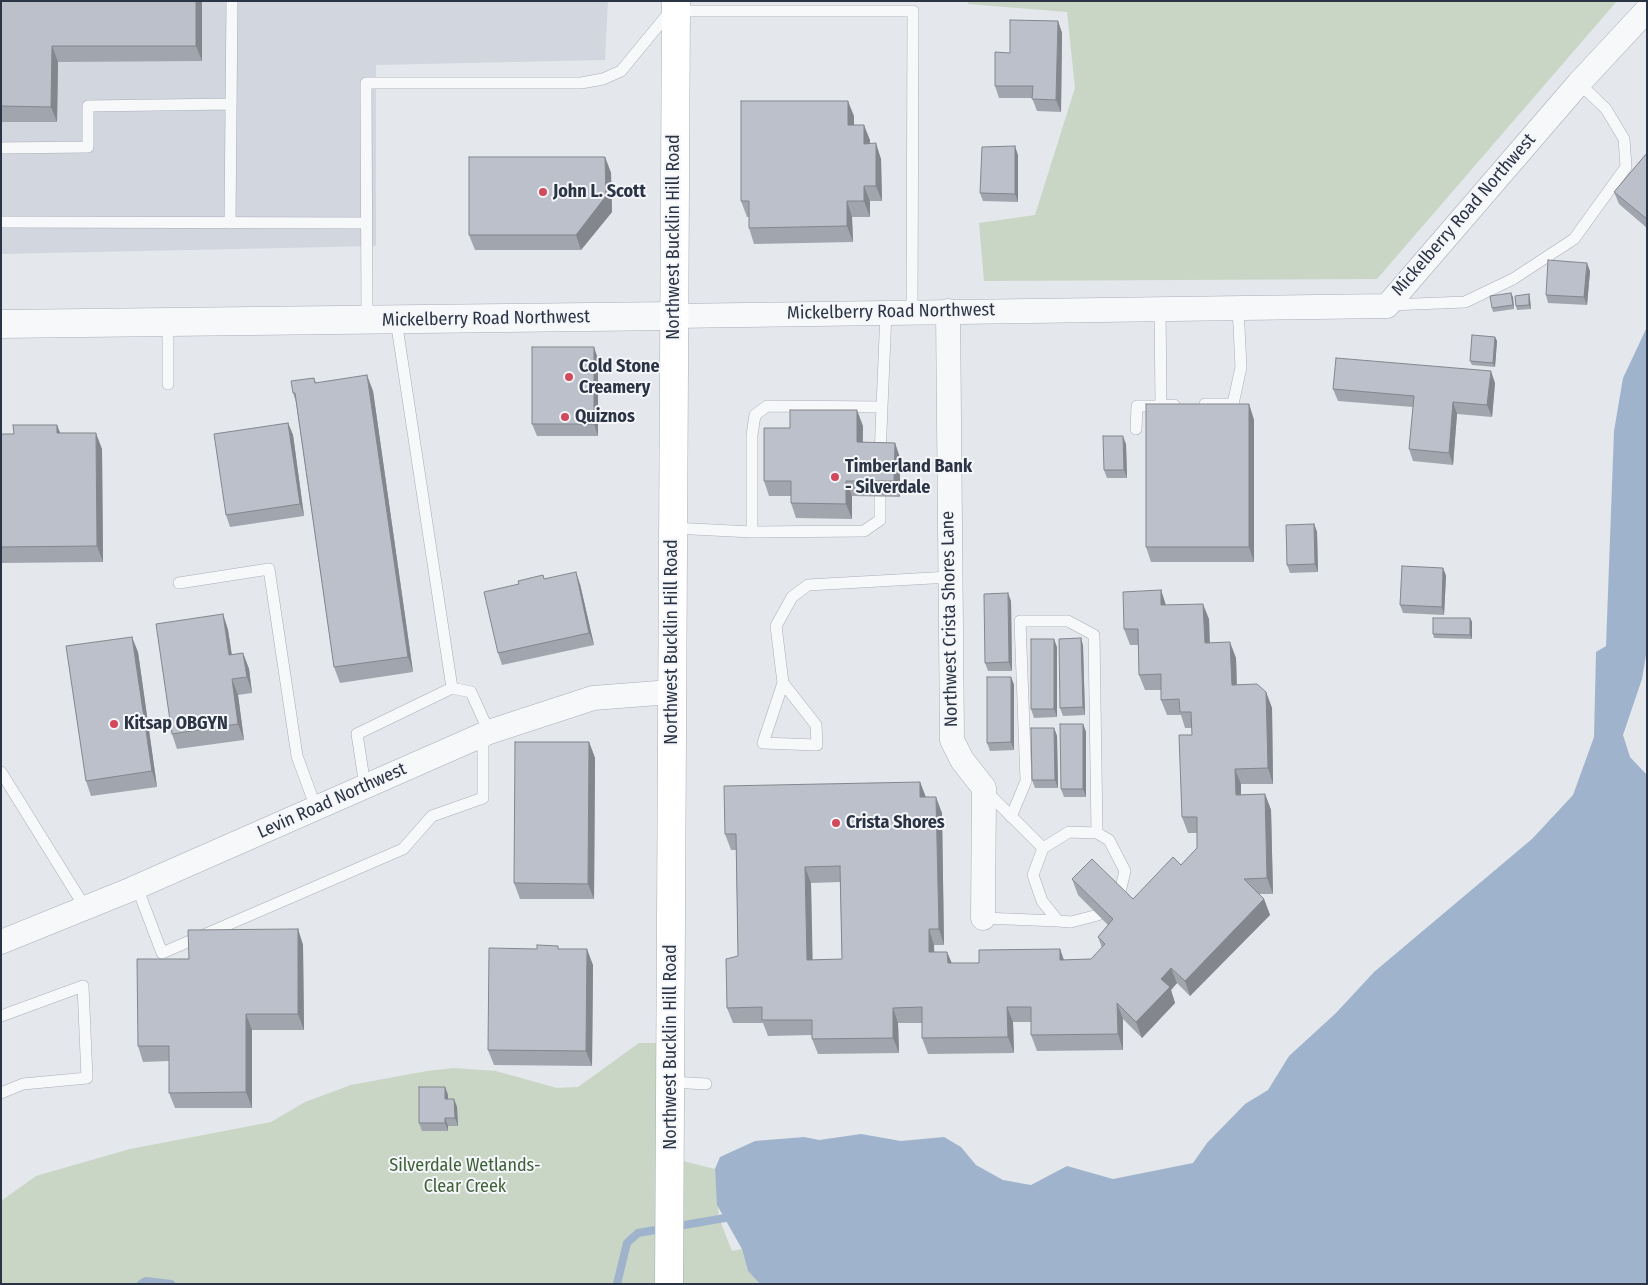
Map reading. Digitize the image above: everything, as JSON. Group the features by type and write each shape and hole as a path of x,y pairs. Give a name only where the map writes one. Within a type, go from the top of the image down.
{"main road":[{"name":"Northwest Bucklin Hill Road","path":"669,1284 673,316 677,5"}],"street":[{"name":"Mickelberry Road Northwest","path":"1,324 1386,306 1579,83 1647,10"},
{"name":"Northwest Crista Shores Lane","path":"948,311 952,740 962,760 984,788"},
{"name":"Levin Road Northwest","path":"1,942 137,887 486,733 593,698 671,692"},
{"path":"983,918 984,788"}],"lane":[{"path":"230,223 232,1"},
{"path":"367,320 366,84 581,83 603,79 621,71 677,5 913,6 912,311"},
{"path":"1386,306 1465,302 1513,278 1574,238 1626,167 1624,139 1606,109 1579,83"},
{"path":"1,148 88,147 88,106 230,104"},
{"path":"1,222 366,223"},
{"path":"1160,308 1161,406"},
{"path":"1136,429 1137,406 1233,404 1241,367 1238,308"},
{"path":"880,458 886,312"},
{"path":"396,320 452,688"},
{"path":"168,322 168,384"},
{"path":"752,532 752,435 755,415 767,406 882,407"},
{"path":"672,528 752,532 864,531 880,520 880,496"},
{"path":"179,583 269,569 297,756 316,808"},
{"path":"783,684 816,724 817,744 763,744 783,684 776,626 792,597 808,585 950,577"},
{"path":"1011,817 1026,781 1020,621 1068,621 1094,635 1097,833"},
{"path":"137,887 162,953 404,848 432,816 483,798 486,733 471,692 452,688 357,734 365,786"},
{"path":"1,772 86,908"},
{"path":"984,788 1043,848"},
{"path":"1058,921 1042,901 1033,875 1043,848 1069,832 1097,833 1109,840 1125,871 1119,896"},
{"path":"983,918 1072,922 1098,915"},
{"path":"1,1016 83,986 87,1078 23,1084 1,1093"},
{"path":"671,1082 706,1084"}],"shaded area":[{"path":"1,1 608,1 605,60 376,65 376,246 1,254"}],"green space":[{"path":"968,1 1617,1 1377,279 984,281 979,223 1035,215 1075,88 1067,12 968,4"},
{"name":"Silverdale Wetlands- Clear Creek","path":"639,1043 671,1043 683,1161 715,1169 719,1218 732,1251 742,1249 748,1271 760,1284 1,1284 1,1201 36,1176 130,1149 271,1122 305,1102 351,1085 427,1071 453,1068 496,1071 557,1088 578,1087"}],"water":[{"path":"1647,327 1647,649 1642,679 1623,735 1630,757 1647,775 1647,1284 760,1284 748,1271 742,1249 717,1205 715,1169 720,1157 755,1141 804,1137 819,1140 861,1134 901,1141 944,1137 961,1147 976,1165 1003,1180 1031,1185 1067,1166 1113,1179 1193,1163 1207,1143 1245,1104 1268,1090 1289,1056 1336,1013 1374,972 1532,839 1573,795 1594,737 1596,652 1606,646 1614,431 1623,378"}],"building":[{"path":"1,1 196,1 196,46 52,46 51,107 1,106"},
{"path":"1010,20 1058,21 1056,100 1032,99 1033,86 995,86 995,52 1010,53"},
{"path":"741,101 848,101 848,125 864,125 864,144 876,143 876,186 864,186 864,201 847,201 847,226 749,228 749,201 741,201"},
{"path":"1015,146 1015,194 980,193 982,147"},
{"path":"1647,153 1647,219 1614,192"},
{"name":"John L. Scott","path":"469,157 605,157 606,196 576,235 469,235"},
{"path":"1548,260 1587,263 1584,297 1546,295"},
{"path":"1511,293 1513,305 1492,308 1490,296"},
{"path":"1529,294 1529,305 1516,306 1515,296"},
{"path":"1472,335 1495,337 1493,363 1470,361"},
{"path":"532,347 594,347 594,424 532,424"},
{"path":"1336,358 1491,371 1487,405 1453,402 1449,453 1409,449 1414,396 1333,389"},
{"path":"367,375 408,657 334,667 295,393 293,393 291,381 314,378 315,383"},
{"path":"1146,404 1249,404 1249,547 1146,547"},
{"name":"Timberland Bank - Silverdale","path":"790,410 857,410 857,442 895,443 894,481 846,481 846,504 791,503 791,481 764,481 764,428 790,428"},
{"path":"288,423 300,504 226,515 214,434"},
{"path":"13,425 57,425 57,433 96,433 97,546 1,547 1,434 14,434"},
{"path":"1103,436 1123,436 1124,470 1104,470"},
{"path":"1314,524 1315,564 1287,565 1286,525"},
{"path":"1402,566 1443,568 1442,607 1400,605"},
{"path":"576,572 589,633 498,653 484,592 519,584 518,581 543,575 544,579"},
{"name":"Crista Shores","path":"1161,590 1161,605 1203,604 1205,643 1230,642 1232,685 1257,684 1266,692 1268,768 1235,769 1236,795 1265,794 1267,878 1244,879 1264,899 1185,981 1171,968 1161,979 1170,987 1136,1022 1117,1003 1118,1034 1031,1035 1031,1007 1007,1007 1008,1037 922,1038 922,1007 893,1008 893,1038 812,1039 812,1020 762,1020 762,1007 727,1008 726,959 738,956 736,834 725,834 724,786 920,782 920,797 936,797 939,929 929,929 929,952 947,952 948,963 979,963 979,950 1060,949 1060,960 1091,959 1105,944 1098,937 1113,919 1072,879 1092,859 1133,899 1173,857 1181,865 1197,848 1197,817 1182,817 1179,735 1192,735 1191,712 1180,712 1179,699 1161,700 1161,674 1139,675 1138,629 1124,629 1123,592","holes":["840,866 842,959 807,960 805,867"]},
{"path":"1008,593 1009,662 985,663 984,594"},
{"path":"223,614 229,655 243,653 247,677 232,679 238,724 172,734 156,624"},
{"path":"1433,618 1470,618 1470,635 1433,634"},
{"name":"Kitsap OBGYN","path":"132,637 152,771 86,781 66,646"},
{"path":"1081,638 1083,707 1060,708 1059,639"},
{"path":"1031,639 1054,639 1054,709 1031,709"},
{"path":"987,677 1011,677 1011,742 987,743"},
{"path":"1060,724 1083,724 1083,789 1061,789"},
{"path":"1031,728 1054,728 1055,780 1032,780"},
{"path":"515,742 589,742 588,884 514,883"},
{"path":"298,929 298,1014 246,1014 246,1092 169,1093 169,1046 138,1046 137,959 189,959 188,930"},
{"path":"537,945 558,946 558,949 587,949 586,1051 488,1050 489,948 537,949"},
{"path":"419,1087 445,1087 445,1099 454,1099 455,1118 445,1118 445,1123 419,1123"}],"waterway":[{"path":"617,1284 627,1243 638,1233 725,1218"},
{"path":"141,1284 146,1281 171,1284"}],"place":[{"name":"John L. Scott","path":"543,192"},
{"name":"Cold Stone Creamery","path":"569,377"},
{"name":"Quiznos","path":"565,417"},
{"name":"Timberland Bank - Silverdale","path":"835,477"},
{"name":"Kitsap OBGYN","path":"114,724"},
{"name":"Crista Shores","path":"836,823"}]}
